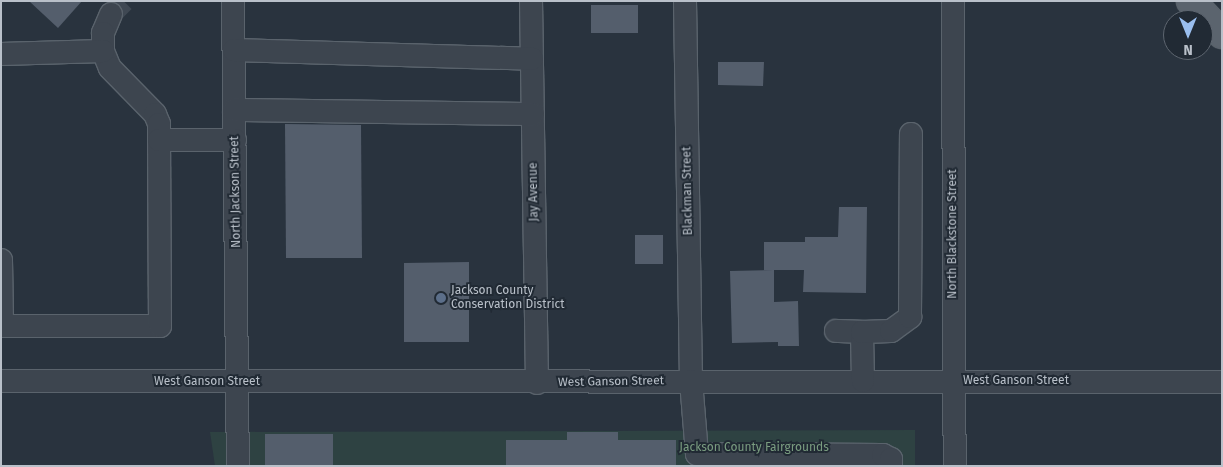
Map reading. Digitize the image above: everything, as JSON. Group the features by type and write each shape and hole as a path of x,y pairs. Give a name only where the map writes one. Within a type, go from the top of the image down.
{"main road":[{"path":"1191,1 1222,34"}],"street":[{"name":"North Jackson Street","path":"233,1 238,466"},
{"name":"Jay Avenue","path":"531,1 537,383"},
{"name":"Blackman Street","path":"685,1 691,381 697,460"},
{"name":"North Blackstone Street","path":"953,1 954,466"},
{"path":"1,260 2,326 160,326 159,124 154,114 110,68 103,51 103,33 111,14"},
{"path":"234,50 532,59"},
{"path":"1,54 103,51"},
{"path":"234,110 534,114"},
{"path":"836,331 891,331 910,317 912,134"},
{"path":"159,140 235,140"},
{"path":"862,332 863,381"},
{"name":"West Ganson Street","path":"1,381 238,383 954,380 1222,382"},
{"path":"697,460 884,454 891,459 891,466"}],"green space":[{"name":"Jackson County Fairgrounds","path":"915,430 915,466 215,466 210,432"}],"building":[{"path":"29,1 82,1 58,28"},
{"path":"591,5 638,5 638,33 591,33"},
{"path":"718,62 764,62 763,86 718,85"},
{"path":"285,124 361,125 362,258 286,258"},
{"path":"839,207 867,207 866,293 803,292 804,270 764,270 764,242 805,242 805,237 838,237"},
{"path":"635,235 663,235 663,264 635,264"},
{"path":"469,262 469,342 404,342 404,263"},
{"path":"774,270 774,302 798,301 799,346 778,346 778,342 732,343 730,271"},
{"path":"567,432 618,432 618,440 676,440 676,466 506,466 506,440 567,440"},
{"path":"265,434 333,434 333,466 265,466"}],"tunnel":[{"path":"111,14 124,1"}],"place":[{"name":"Jackson County Conservation District","path":"441,298"}]}
